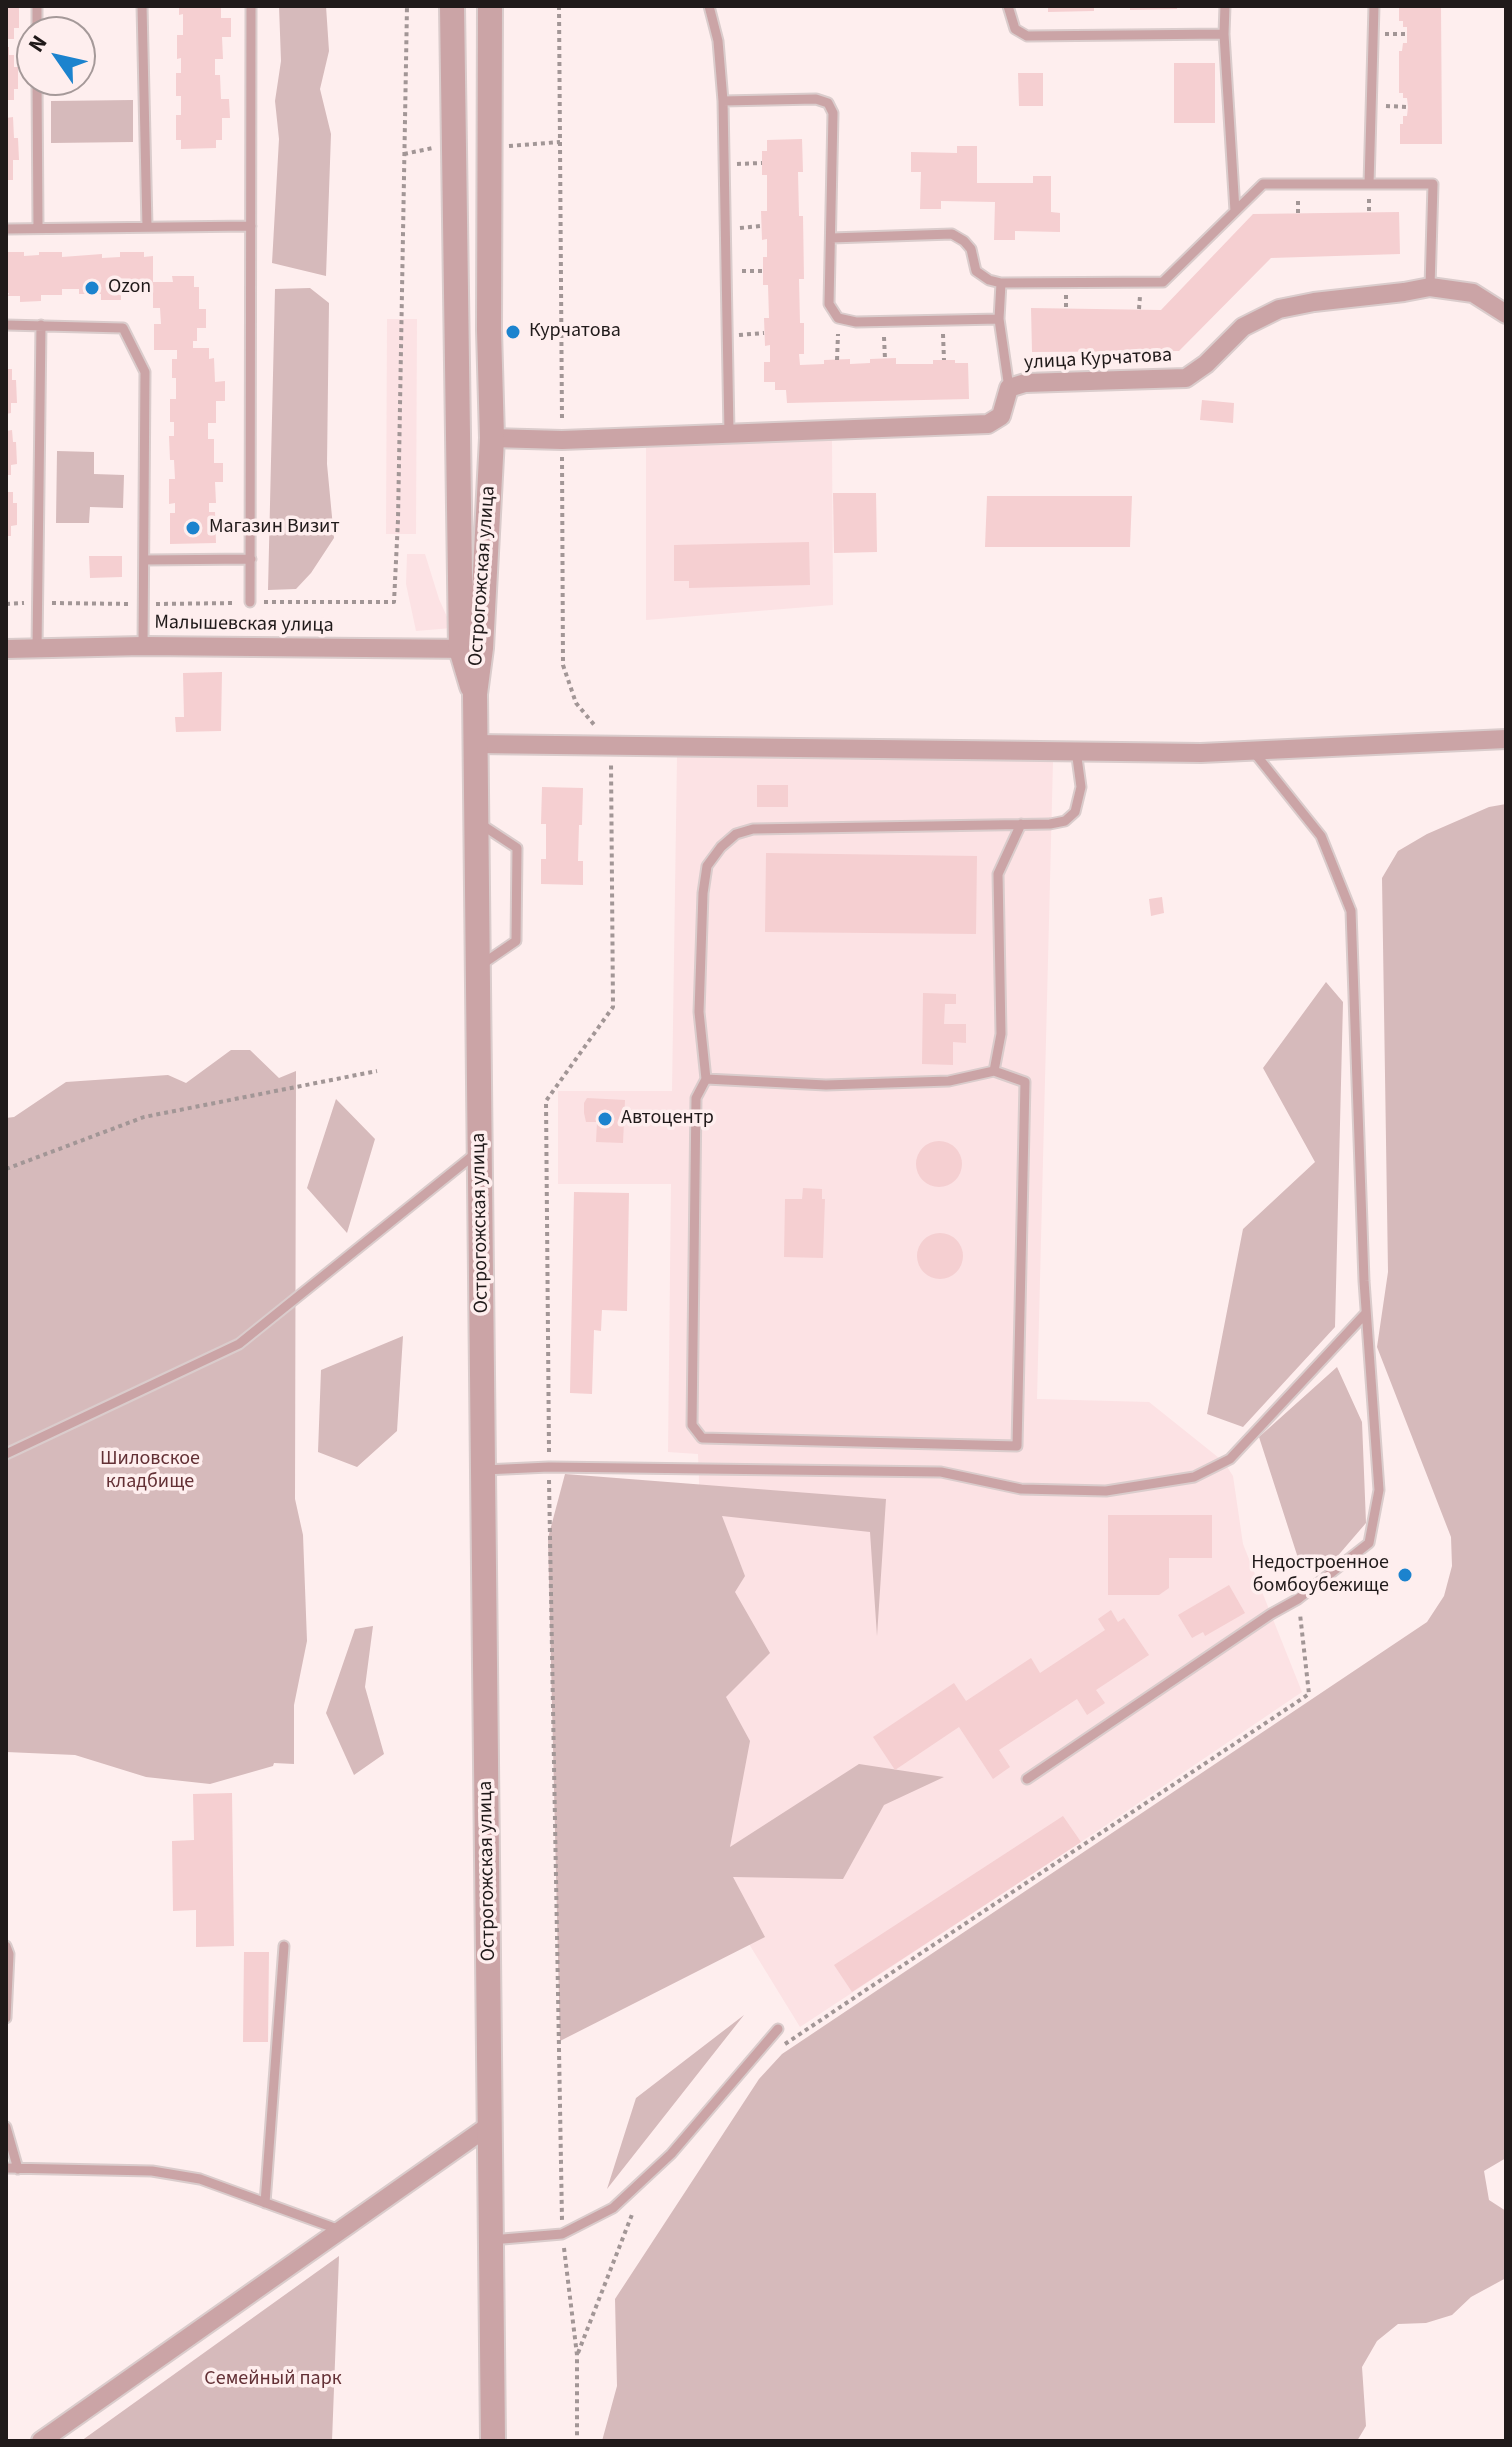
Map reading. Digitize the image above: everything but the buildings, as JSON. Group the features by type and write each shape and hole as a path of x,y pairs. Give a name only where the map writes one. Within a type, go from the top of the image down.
{"street":[{"path":"452,6 471,649"},
{"name":"Острогожская улица","path":"490,6 489,330 492,438 471,649 475,694 477,821 493,2441"},
{"name":"улица Курчатова","path":"492,438 562,440 988,424 1001,416 1009,388 1025,383 1186,378 1206,364 1243,327 1279,309 1430,287 1473,293 1506,314"},
{"name":"Малышевская улица","path":"6,649 143,646 471,649"},
{"path":"476,744 1201,753 1506,739"},
{"path":"41,2441 490,2125"}],"lane":[{"path":"142,6 147,227"},
{"path":"250,602 251,6"},
{"path":"709,6 718,41 723,101 729,433"},
{"path":"1008,6 1015,29 1027,36 1224,34"},
{"path":"1225,6 1235,211"},
{"path":"1369,184 1374,6"},
{"path":"37,96 38,228"},
{"path":"723,101 816,99 828,103 833,113 829,304 838,318 856,322 999,319"},
{"path":"831,238 952,234 971,249 976,271 989,280 1001,283 1163,282 1263,184 1433,184 1430,287"},
{"path":"6,229 251,226"},
{"path":"1001,283 999,319 1009,388"},
{"path":"6,325 123,328 145,372 143,646"},
{"path":"37,648 41,325"},
{"path":"144,560 251,559"},
{"path":"706,1079 826,1085 949,1081 994,1071 1025,1082 1017,1446 702,1438 692,1425 696,1098 706,1079 699,1012 703,893 707,866 728,840 753,829 1050,824 1065,821 1075,812 1081,787 1076,750"},
{"path":"1027,1779 1271,1614 1298,1599 1369,1543 1379,1490 1366,1313 1351,911 1321,836 1253,751"},
{"path":"477,821 517,848 516,941 478,967"},
{"path":"994,1071 1001,1034 998,874 1021,824"},
{"path":"6,1454 239,1344 480,1150"},
{"path":"484,1470 549,1467 941,1472 1021,1489 1106,1491 1194,1477 1230,1459 1366,1313"},
{"path":"6,1946 9,1954 6,2018"},
{"path":"265,2203 284,1946"},
{"path":"491,2240 562,2234 613,2208 671,2154 778,2029"},
{"path":"6,2127 18,2169"},
{"path":"6,2168 152,2171 200,2179 340,2230"}],"path":[{"path":"6,604 394,602 407,6"},
{"path":"549,1467 546,1101 613,1007 611,745 576,703 563,665 559,6"},
{"path":"1371,106 1408,107"},
{"path":"724,165 762,163"},
{"path":"726,229 761,226"},
{"path":"726,272 763,271"},
{"path":"837,360 838,318"},
{"path":"943,321 944,360"},
{"path":"884,322 885,359"},
{"path":"728,336 764,333"},
{"path":"6,1169 144,1117 377,1071"},
{"path":"549,1484 562,2234 577,2355 577,2441"},
{"path":"755,2055 788,2044 1309,1694 1298,1599"},
{"path":"577,2355 647,2176"}],"shaded area":[{"path":"387,319 417,319 416,534 386,534"},
{"path":"832,440 833,605 646,620 646,444"},
{"path":"407,554 425,554 452,628 416,631 406,584"},
{"path":"677,757 1053,761 1037,1399 1149,1402 1224,1462 1233,1476 1243,1544 1302,1692 800,2027 714,1887 698,1454 668,1452 671,1184 558,1184 558,1091 672,1091"}],"green space":[{"path":"279,6 326,6 329,51 320,89 331,134 326,276 272,263 279,139 275,101 281,61"},
{"path":"133,100 133,142 51,143 51,101"},
{"path":"310,288 329,303 327,464 334,538 311,573 296,589 268,590 275,289"},
{"path":"57,451 94,452 94,474 124,475 123,508 90,507 89,523 56,523"},
{"path":"1506,804 1506,2158 1484,2171 1489,2200 1506,2211 1506,2278 1471,2297 1452,2315 1426,2323 1398,2324 1377,2341 1362,2367 1366,2426 1357,2441 602,2441 617,2386 615,2299 759,2079 782,2054 1427,1622 1444,1596 1452,1566 1451,1537 1377,1347 1388,1272 1382,878 1398,851 1427,834 1489,807"},
{"path":"1326,982 1343,1002 1335,1327 1243,1427 1207,1414 1243,1229 1315,1162 1263,1068"},
{"name":"Шиловское кладбище","path":"231,1050 250,1050 279,1078 296,1071 295,1499 303,1535 307,1641 294,1705 294,1764 274,1763 273,1766 210,1784 146,1777 75,1755 6,1752 6,1118 14,1117 66,1082 168,1075 186,1083"},
{"path":"336,1099 375,1139 347,1233 307,1188"},
{"path":"403,1336 397,1431 357,1467 318,1452 321,1370"},
{"path":"1337,1367 1362,1422 1366,1523 1329,1566 1298,1558 1259,1437"},
{"path":"565,1474 886,1499 877,1636 870,1532 722,1516 745,1576 735,1592 770,1653 726,1697 750,1741 730,1847 859,1764 944,1777 884,1805 843,1879 733,1877 765,1937 560,2041 548,1538"},
{"path":"373,1626 365,1687 384,1754 354,1775 326,1713 355,1629"},
{"path":"744,2015 607,2189 636,2098"},
{"name":"Семейный парк","path":"339,2256 332,2441 81,2441"}],"place":[{"name":"Ozon","path":"92,288"},
{"name":"Курчатова","path":"513,332"},
{"name":"Магазин Визит","path":"193,528"},
{"name":"Автоцентр","path":"605,1119"},
{"name":"Недостроенное бомбоубежище","path":"1405,1575"}]}
